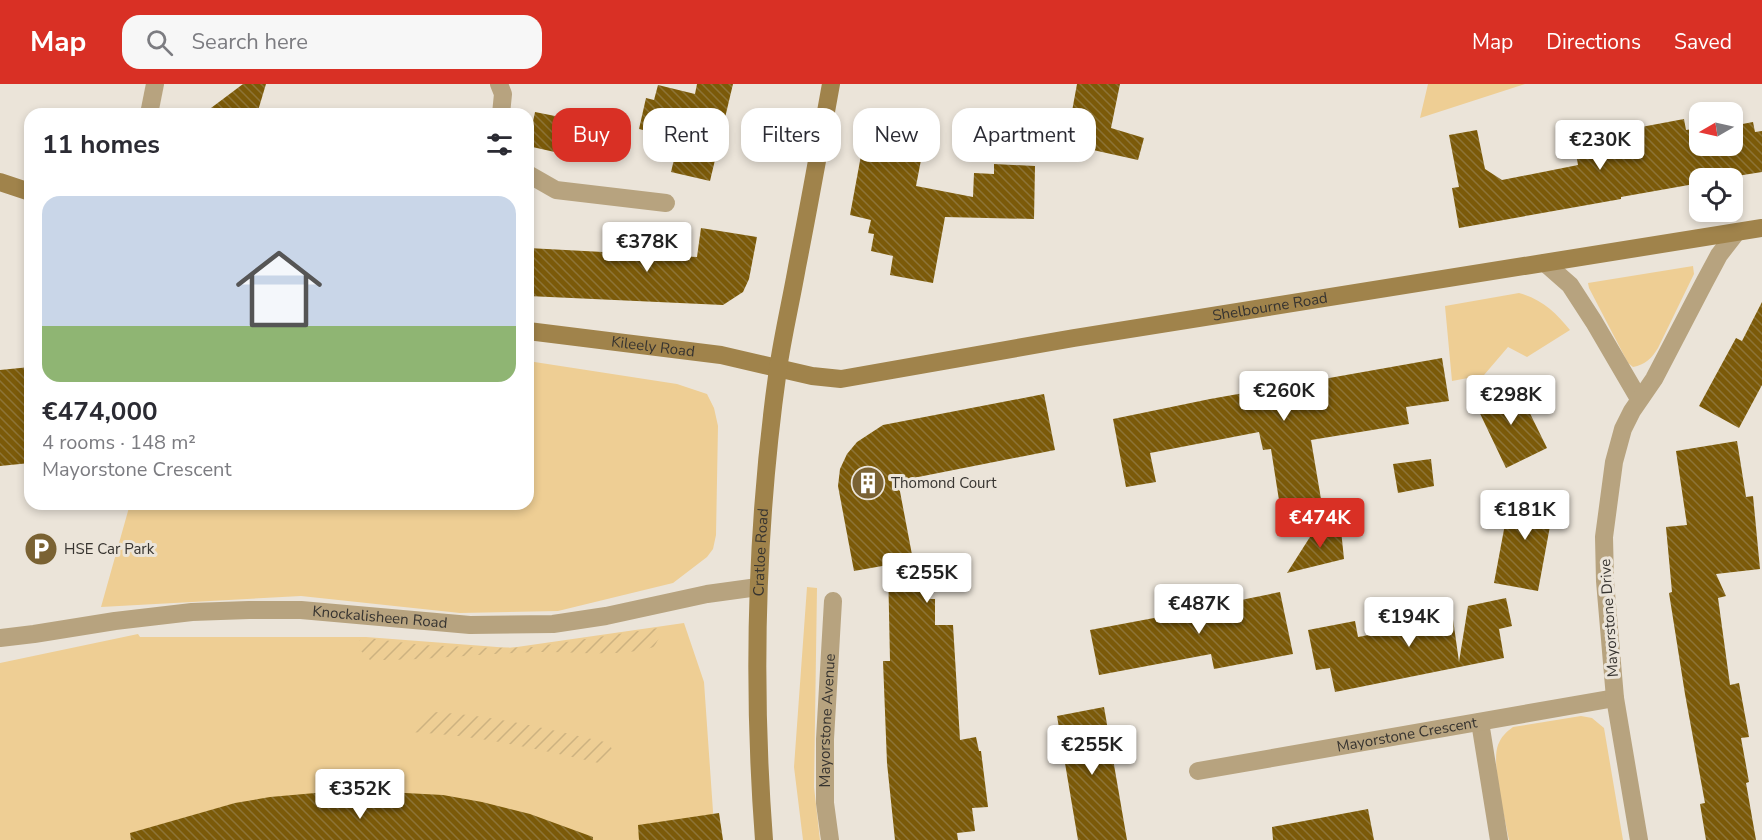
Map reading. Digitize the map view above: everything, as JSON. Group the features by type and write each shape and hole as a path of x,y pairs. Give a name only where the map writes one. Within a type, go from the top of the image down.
{"main road":[{"name":"Cratloe Road","path":"764,840 758,742 758,587 765,483 778,368 831,84"},
{"path":"0,182 24,190"},
{"name":"Shelbourne Road","path":"778,368 812,376 841,379 1086,336 1762,228"},
{"name":"Kileely Road","path":"534,332 721,355 778,368"}],"street":[{"path":"150,108 155,84"},
{"path":"499,84 503,94 502,108"},
{"path":"534,177 556,190 666,202"},
{"name":"Mayorstone Drive","path":"1639,840 1615,698 1605,581 1604,537 1614,462 1623,429 1639,399 1654,379 1704,282 1736,232"},
{"path":"1545,263 1569,285 1579,298 1639,399"},
{"name":"Knockalisheen Road","path":"0,638 159,616 249,610 301,610 470,625 553,624 606,616 707,594 758,587"},
{"name":"Mayorstone Avenue","path":"830,840 825,803 825,739 833,601"},
{"name":"Mayorstone Crescent","path":"1198,771 1615,698"},
{"path":"1480,722 1499,840"}],"shaded area":[{"path":"1428,84 1525,84 1420,118"},
{"path":"1693,266 1694,274 1658,348 1648,360 1633,367 1628,363 1588,283"},
{"path":"1519,293 1548,307 1570,330 1527,357 1508,347 1484,375 1452,381 1445,306"},
{"path":"534,362 677,384 707,394 714,408 718,426 716,535 713,549 707,557 673,583 558,611 460,613 301,596 101,607 128,510 534,510"},
{"path":"807,587 817,588 814,787 820,840 803,840 794,767"},
{"path":"684,623 704,682 715,840 0,840 0,663 138,634 140,637 366,637 510,648"},
{"path":"658,628 659,638 654,647 612,653 540,652 370,660 359,649 358,644 360,640 368,638 422,645 533,647"},
{"path":"434,712 499,719 605,742 613,754 610,760 603,764 483,739 410,732 419,719"},
{"path":"1581,716 1592,718 1604,728 1623,840 1509,840 1499,791 1496,764 1498,745 1513,727"}],"building":[{"path":"243,84 266,84 259,108 211,108"},
{"path":"697,84 733,84 727,108 644,108 646,98 654,100 658,85 695,94"},
{"path":"1077,84 1120,84 1111,128 1144,138 1138,160 1096,151 1096,108 1073,108"},
{"path":"643,111 643,130 639,129"},
{"path":"535,112 552,115 552,151 534,147"},
{"path":"1684,119 1686,130 1689,130 1689,156 1743,156 1743,124 1753,122 1755,132 1762,131 1762,172 1743,175 1743,168 1689,168 1689,185 1459,228 1452,188 1459,187 1449,135 1477,130 1485,169 1502,180 1578,165 1575,147 1605,141 1604,134"},
{"path":"673,162 715,162 710,181 671,172"},
{"path":"860,162 921,162 916,186 973,197 974,173 994,174 994,164 1035,166 1034,219 945,217 933,283 890,275 893,256 871,251 874,234 868,233 871,220 850,215"},
{"path":"701,228 757,237 749,279 743,292 723,305 534,296 534,248 697,257"},
{"path":"1762,302 1762,385 1739,428 1699,406 1736,338 1742,341"},
{"path":"1442,358 1449,401 1406,407 1409,424 1311,440 1322,505 1281,513 1271,449 1263,450 1259,432 1150,453 1156,482 1126,487 1113,419 1210,399"},
{"path":"24,368 24,464 0,466 0,370"},
{"path":"1515,383 1547,448 1506,468 1475,403"},
{"path":"1044,394 1055,450 898,481 917,581 924,581 924,599 935,599 935,625 953,625 960,740 976,737 979,751 981,751 988,807 972,808 975,831 957,833 958,840 895,840 887,763 883,661 890,661 888,565 854,571 838,486 840,469 847,454 857,442 883,425"},
{"path":"1737,441 1746,497 1753,496 1760,569 1716,574 1726,596 1718,598 1730,685 1739,683 1749,737 1741,738 1756,840 1706,840 1700,804 1705,803 1669,593 1672,592 1666,527 1687,525 1676,451"},
{"path":"1431,459 1434,486 1398,493 1393,464"},
{"path":"1511,492 1555,499 1538,591 1494,583"},
{"path":"1324,515 1327,534 1341,530 1344,559 1287,573"},
{"path":"1236,592 1236,601 1280,592 1293,654 1214,669 1211,654 1099,675 1090,630 1202,609 1199,599"},
{"path":"1506,598 1512,626 1499,629 1504,658 1335,692 1330,668 1316,670 1308,630 1355,621 1358,637 1453,619 1459,662 1468,606"},
{"path":"1104,707 1127,840 1078,840 1057,716"},
{"path":"349,790 443,795 482,802 530,814 593,837 593,840 131,840 130,833 235,803 270,797"},
{"path":"1368,809 1374,840 1273,840 1272,827"},
{"path":"719,813 723,840 639,840 638,825"}],"place":[{"name":"Thomond Court","path":"868,483"},
{"name":"HSE Car Park","path":"41,549"}]}
